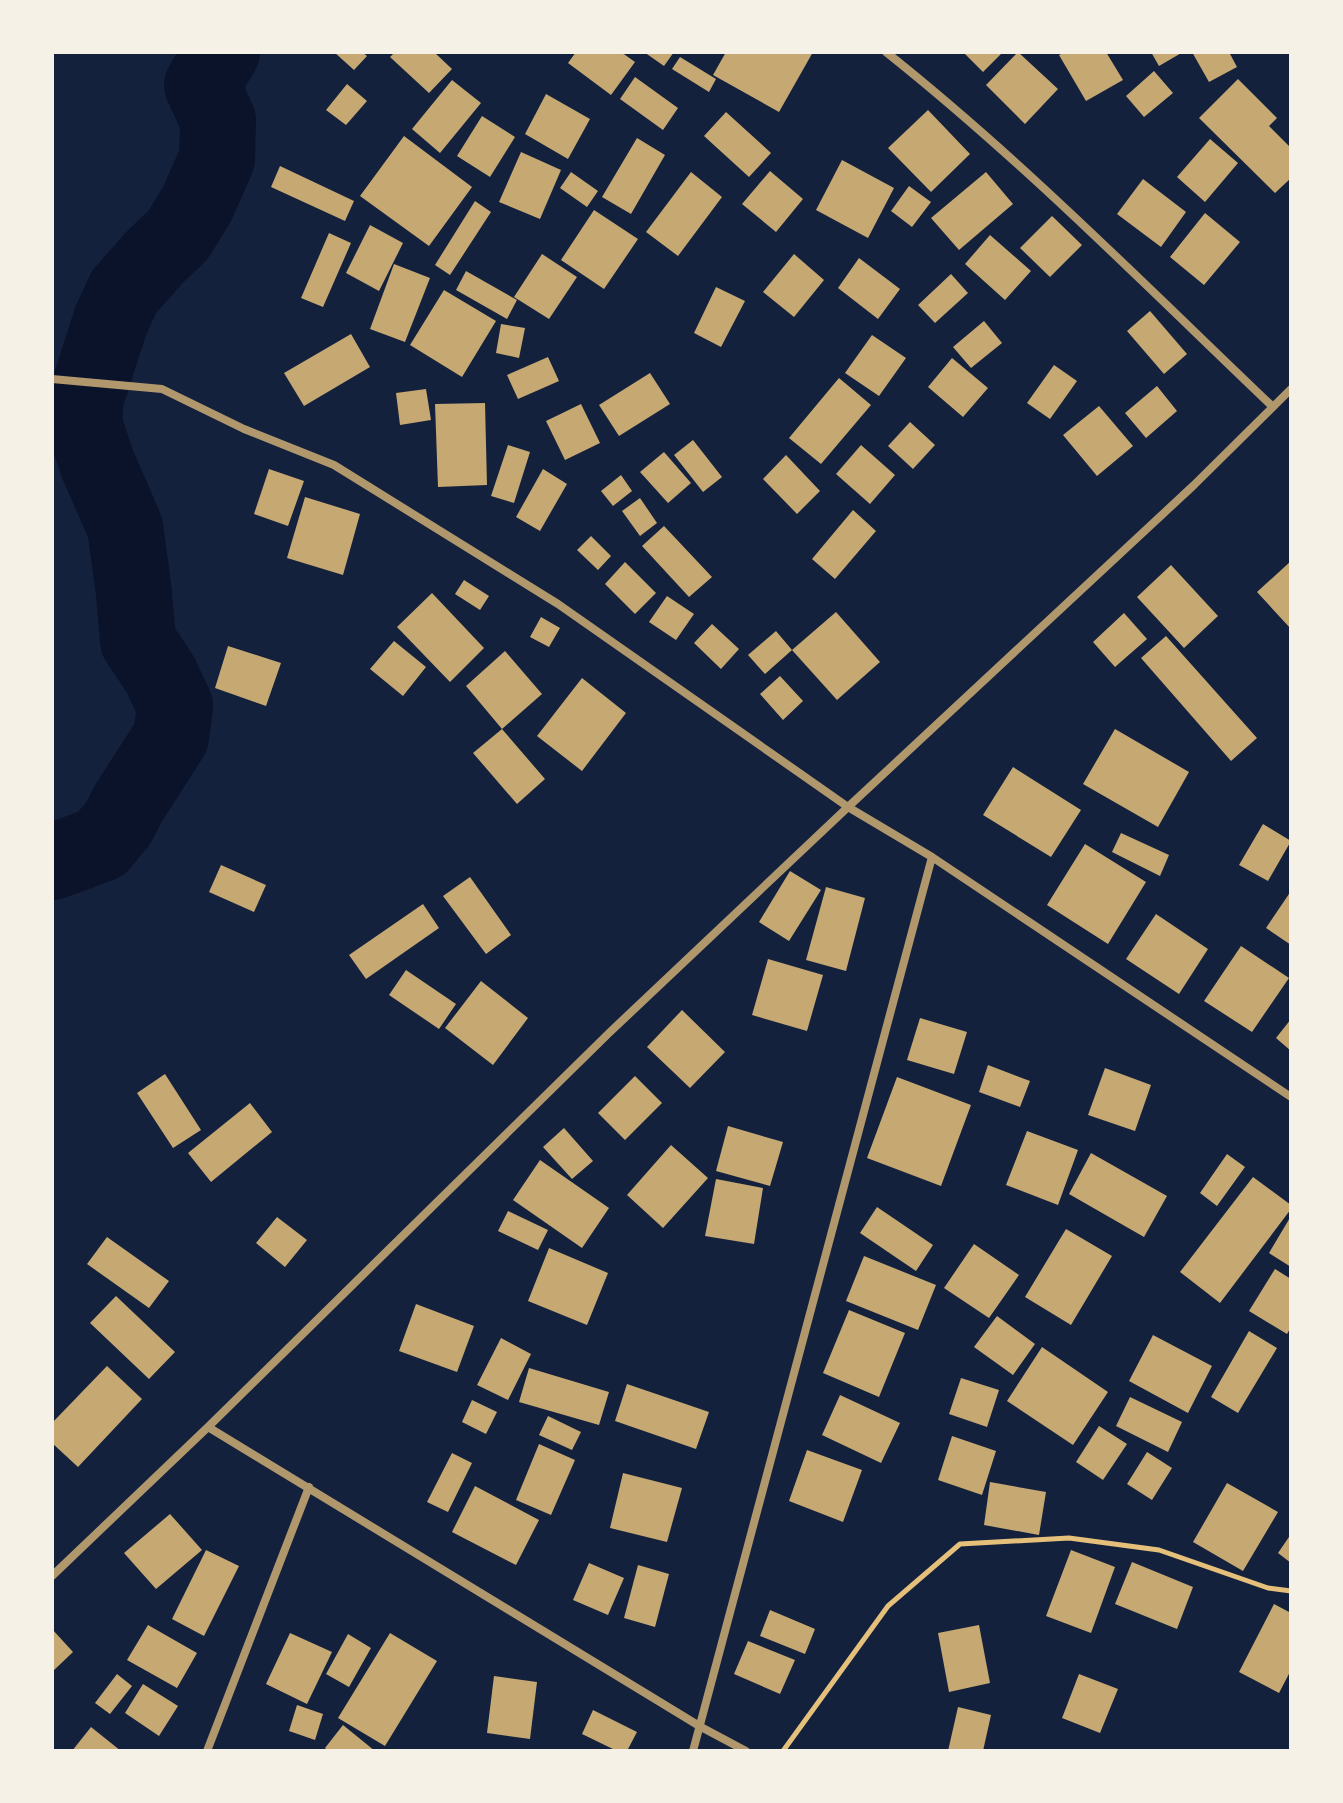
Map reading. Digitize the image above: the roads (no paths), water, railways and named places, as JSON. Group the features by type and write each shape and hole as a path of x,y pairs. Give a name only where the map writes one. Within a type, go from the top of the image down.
{"street":[{"path":"886,52 1024,169 1273,407"},
{"path":"52,379 162,389 244,429 334,465 558,604 848,807 932,857 1291,1097"},
{"path":"52,1576 609,1033 1194,485 1291,389"},
{"path":"693,1751 932,857"},
{"path":"208,1427 701,1727 746,1751"},
{"path":"207,1751 309,1487"}],"waterway":[{"path":"52,862 101,844 119,822 171,737 175,706 160,674 138,641 125,527 97,463 84,423 86,398 111,320 124,292 178,235 197,204 217,159 218,120 202,85 222,52"}]}
